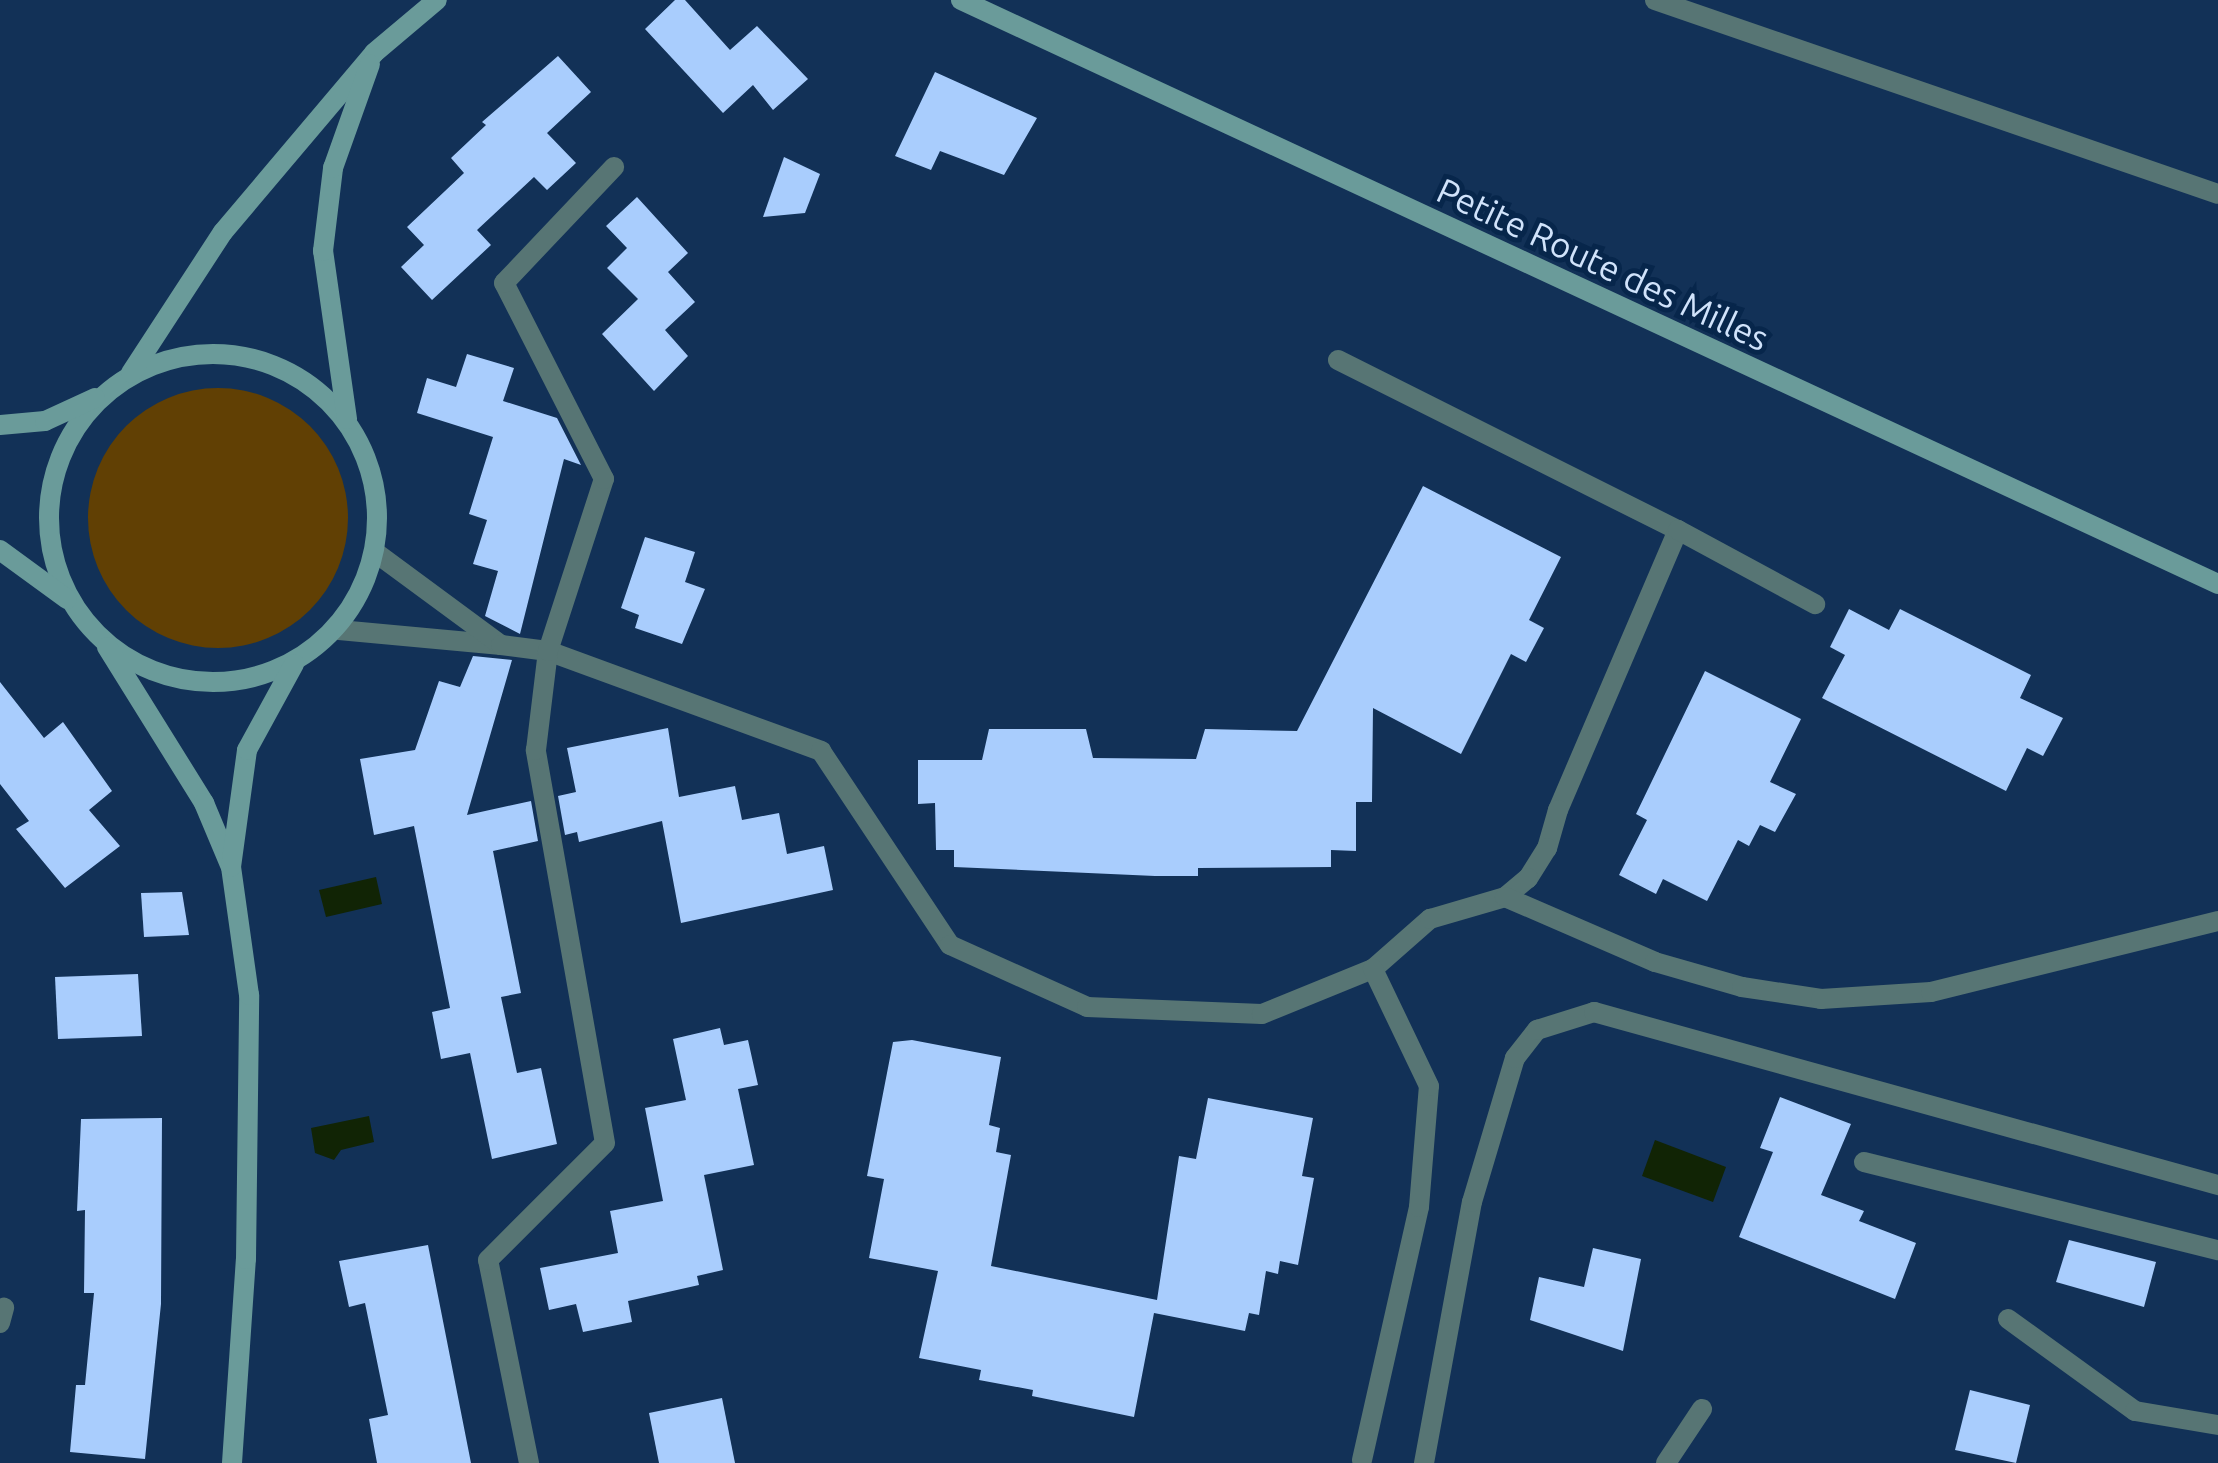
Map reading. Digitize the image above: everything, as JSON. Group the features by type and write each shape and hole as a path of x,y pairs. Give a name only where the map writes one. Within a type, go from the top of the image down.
{"main road":[{"path":"0,425 45,421 96,398 131,372 224,232 374,52 437,0"},
{"name":"Petite Route des Milles","path":"961,0 2218,584"},
{"path":"106,645 155,674 234,683 294,664 339,630 375,552 374,474 347,419 323,251 333,168 374,52"},
{"path":"131,372 202,351 286,368 347,419"},
{"path":"67,599 47,539 56,462 96,398"},
{"path":"0,550 67,599 106,645 204,803 231,867 249,995 246,1259 232,1463"},
{"path":"231,867 246,750 294,664"}],"street":[{"path":"1655,0 2218,194"},
{"path":"529,1463 488,1260 605,1143 536,750 548,651 604,479 504,284 614,167"},
{"path":"1338,360 1678,530 1816,604"},
{"path":"339,630 548,651 821,751 950,945 1087,1007 1262,1014 1372,969 1430,918 1504,897 1528,878 1547,848 1558,810 1678,530"},
{"path":"375,552 502,645"},
{"path":"1504,897 1655,962 1742,987 1820,999 1931,992 2218,921"},
{"path":"1362,1460 1418,1207 1429,1086 1372,969"},
{"path":"1424,1463 1472,1202 1515,1058 1536,1030 1594,1012 2218,1186"},
{"path":"1864,1162 2218,1250"},
{"path":"2008,1319 2135,1411 2218,1425"},
{"path":"1666,1463 1702,1409"}],"shaded area":[{"path":"218,388 268,398 310,426 338,468 348,518 338,568 310,610 268,638 218,648 168,638 126,610 98,568 88,518 98,468 126,426 168,398"},
{"path":"376,877 382,904 326,917 319,890"},
{"path":"369,1116 374,1142 341,1150 334,1160 315,1153 311,1128"},
{"path":"1655,1140 1726,1167 1713,1202 1642,1176"}],"building":[{"path":"675,0 685,0 730,50 757,26 808,79 773,110 753,85 723,113 645,29"},
{"path":"558,56 591,92 547,133 576,163 547,190 534,177 477,230 491,245 432,300 401,267 424,245 407,227 464,173 451,158 486,125 482,122"},
{"path":"935,72 1037,118 1004,175 940,151 931,170 895,156"},
{"path":"784,157 820,174 805,213 763,217"},
{"path":"637,197 688,253 668,272 695,302 665,330 688,356 654,391 602,334 638,299 607,268 627,248 606,226"},
{"path":"467,354 514,368 503,401 557,418 581,465 564,459 520,634 485,616 498,571 473,564 487,520 469,514 493,437 417,413 427,378 456,387"},
{"path":"1423,486 1561,557 1529,620 1544,628 1526,662 1511,654 1461,754 1373,708 1372,802 1356,802 1356,851 1331,850 1331,867 1198,868 1198,876 1155,876 954,867 954,850 936,850 935,803 918,804 918,760 982,760 989,729 1086,729 1093,758 1196,759 1205,729 1297,731"},
{"path":"645,537 695,552 685,582 705,589 682,644 635,628 639,615 621,608"},
{"path":"1849,609 1889,630 1900,609 2031,675 2020,698 2063,718 2043,756 2027,748 2006,791 1822,698 1845,655 1830,647"},
{"path":"473,656 512,660 467,815 531,801 538,841 493,851 521,993 501,997 517,1073 541,1068 557,1144 492,1159 470,1053 441,1059 432,1012 450,1008 414,826 374,835 360,759 415,750 439,681 460,687"},
{"path":"1705,671 1801,719 1770,782 1796,794 1775,832 1760,825 1749,846 1738,840 1707,901 1663,879 1656,894 1619,875 1647,820 1636,814"},
{"path":"0,682 44,738 63,722 112,791 89,810 120,846 65,888 16,829 29,821 0,784"},
{"path":"668,728 679,797 735,786 742,820 779,813 787,854 824,846 833,890 681,923 662,821 579,842 577,832 565,835 558,796 576,792 567,748"},
{"path":"182,892 189,935 144,937 141,893"},
{"path":"138,974 142,1036 58,1039 55,977"},
{"path":"720,1028 724,1045 748,1040 758,1085 738,1089 754,1165 704,1175 723,1270 697,1276 699,1285 628,1301 632,1322 583,1332 576,1304 549,1310 540,1268 618,1253 610,1211 663,1201 645,1108 686,1100 673,1039"},
{"path":"912,1040 1001,1057 989,1125 1000,1128 996,1152 1011,1155 991,1266 1157,1300 1179,1156 1196,1159 1208,1098 1313,1118 1302,1176 1314,1178 1298,1265 1280,1261 1278,1274 1266,1271 1259,1315 1249,1313 1245,1331 1154,1313 1134,1417 1032,1396 1033,1390 979,1380 981,1370 919,1358 938,1271 869,1258 884,1179 867,1176 893,1042"},
{"path":"1780,1097 1851,1124 1821,1195 1864,1211 1859,1221 1916,1243 1895,1299 1739,1237 1773,1152 1760,1148"},
{"path":"162,1118 161,1304 145,1459 70,1452 76,1385 85,1385 94,1293 84,1293 85,1210 77,1211 81,1119"},
{"path":"2069,1240 2156,1262 2144,1307 2056,1282"},
{"path":"428,1245 471,1463 377,1463 369,1419 388,1415 365,1303 349,1307 339,1261"},
{"path":"1593,1248 1641,1259 1623,1351 1530,1320 1539,1277 1584,1287"},
{"path":"1970,1390 2030,1405 2016,1463 1955,1450"},
{"path":"722,1398 735,1463 659,1463 649,1413"}]}
